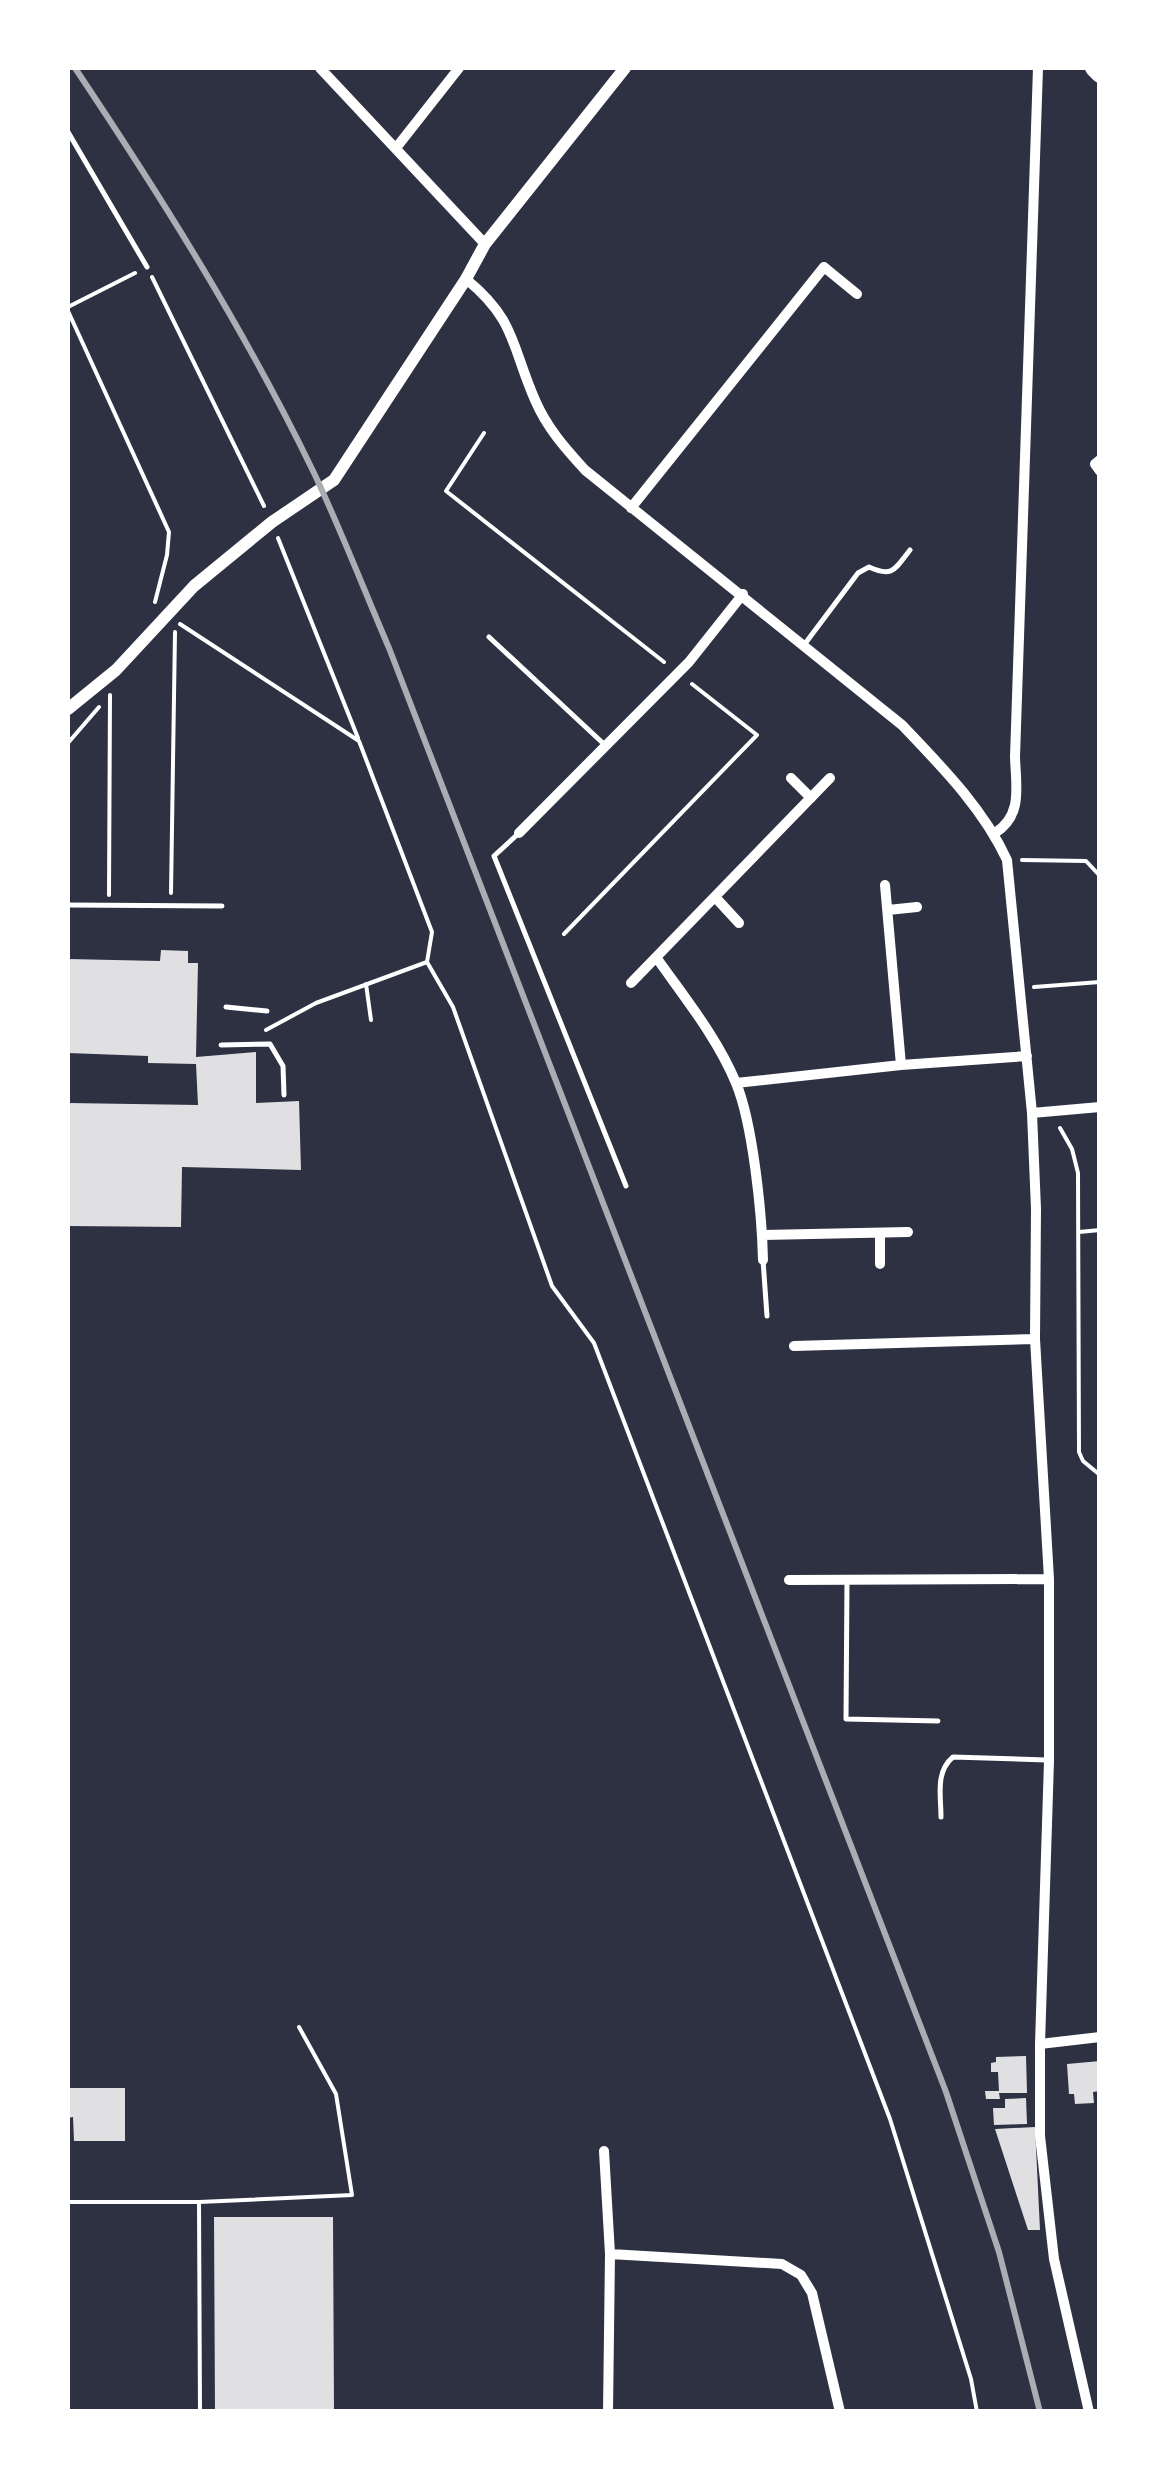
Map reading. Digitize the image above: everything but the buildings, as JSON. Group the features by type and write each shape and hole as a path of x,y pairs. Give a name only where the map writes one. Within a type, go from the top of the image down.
{"main road":[{"path":"1094,68 1100,74"}],"street":[{"path":"320,68 485,244"},
{"path":"396,148 459,68"},
{"path":"68,709 116,670 194,586 272,522 334,480 485,244 625,68"},
{"path":"995,834 1017,807 1016,717 1038,68"},
{"path":"631,508 824,268 858,294"},
{"path":"466,279 491,300 505,320 536,402 555,437 585,470 902,725 948,774 995,834 1007,860 1032,1112 1035,1339 1048,1580 1049,1760 1040,2136 1054,2259 1088,2412"},
{"path":"1100,460 1094,464 1100,471"},
{"path":"519,833 678,673 743,594"},
{"path":"791,778 811,798"},
{"path":"631,983 830,778"},
{"path":"885,885 901,1065"},
{"path":"715,897 740,923"},
{"path":"888,910 916,906"},
{"path":"656,957 713,1040 736,1083 746,1116 763,1260"},
{"path":"736,1083 1027,1056"},
{"path":"1032,1112 1100,1107"},
{"path":"880,1232 880,1264"},
{"path":"762,1236 908,1232"},
{"path":"794,1346 1035,1339"},
{"path":"789,1580 1048,1580"},
{"path":"1040,2044 1100,2037"},
{"path":"604,2150 610,2254 608,2412"},
{"path":"610,2254 782,2264 801,2275 812,2293 840,2412"}],"lane":[{"path":"68,132 147,267"},
{"path":"804,645 864,568 890,572 910,550"},
{"path":"489,637 606,746"},
{"path":"519,833 494,856 626,1186"},
{"path":"68,905 222,906"},
{"path":"226,1008 267,1011"},
{"path":"221,1046 270,1044 283,1066 284,1094"},
{"path":"763,1260 767,1316"},
{"path":"846,1580 846,1720 938,1721"},
{"path":"942,1817 940,1775 953,1757 1049,1760"}],"path":[{"path":"168,615 154,604 169,532 68,309 147,267 272,522 432,932 426,962 453,1007 552,1286 594,1343 890,2119 971,2379 977,2412"},
{"path":"484,433 446,492 757,735 564,934"},
{"path":"171,906 176,622 359,742"},
{"path":"109,906 110,694"},
{"path":"1007,860 1086,861 1100,876"},
{"path":"262,1031 316,1003 426,962"},
{"path":"1020,988 1100,982"},
{"path":"366,984 371,1020"},
{"path":"1032,1128 1059,1125 1072,1149 1078,1174 1079,1452 1083,1462 1100,1475"},
{"path":"1078,1232 1100,1230"},
{"path":"68,2202 199,2202 352,2194 336,2094 299,2027"},
{"path":"199,2202 200,2412"}],"railway":[{"path":"75,68 171,216 288,420 389,648 946,2092 999,2252 1040,2412"}]}
